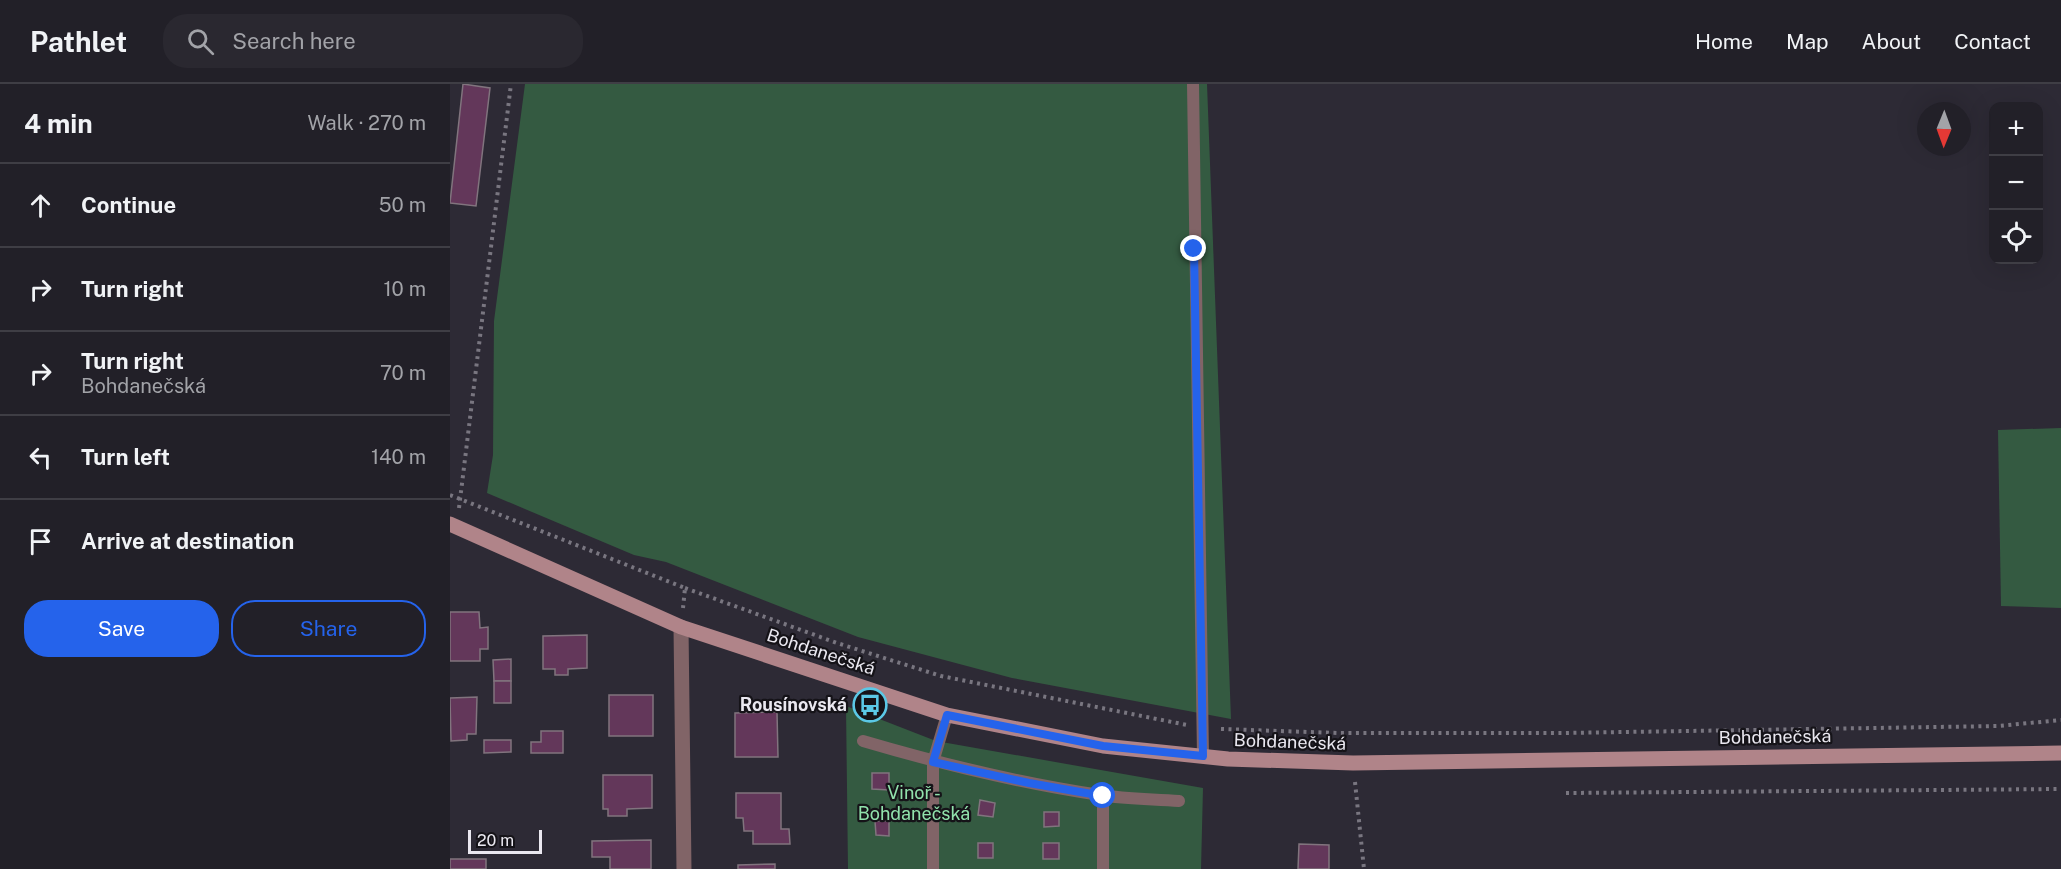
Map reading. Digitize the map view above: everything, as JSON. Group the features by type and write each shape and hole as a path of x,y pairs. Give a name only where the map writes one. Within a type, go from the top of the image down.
{"street":[{"name":"Bohdanečská","path":"451,525 681,627 947,715 1103,746 1203,756 1353,763 2061,753"},
{"path":"681,627 684,869"}],"lane":[{"path":"1193,84 1203,756"},
{"path":"933,869 933,762 947,715"},
{"path":"863,741 933,762 1029,783 1103,796 1179,801"},
{"path":"1103,796 1103,869"}],"path":[{"path":"451,525 461,501 511,84"},
{"path":"450,495 685,588 837,643 941,676 1203,728 1338,733 1563,734 1998,726 2061,720"},
{"path":"683,605 685,588"},
{"path":"1353,763 1364,869"},
{"path":"1566,793 2061,789"}],"green space":[{"path":"525,84 1207,84 1231,719 1012,678 858,637 666,562 634,555 487,493 493,455 494,321"},
{"path":"2061,428 2061,608 2001,606 1998,430"},
{"name":"Vinoř - Bohdanečská","path":"846,706 936,741 1203,788 1201,869 848,869"}],"building":[{"path":"463,84 490,88 476,206 450,203"},
{"path":"450,612 479,612 480,628 488,627 488,649 480,649 480,661 450,661"},
{"path":"587,635 587,668 568,669 568,675 555,675 555,669 543,669 543,636"},
{"path":"511,659 511,681 494,681 493,660"},
{"path":"494,681 511,681 511,703 494,703"},
{"path":"609,695 653,695 653,736 609,736"},
{"path":"477,697 476,734 467,734 467,740 451,741 450,698"},
{"path":"777,712 778,757 735,757 735,713"},
{"path":"541,731 563,731 563,753 531,753 531,742 541,742"},
{"path":"484,740 511,740 511,752 484,753"},
{"path":"872,773 889,773 889,790 872,789"},
{"path":"603,775 652,775 652,808 627,809 627,816 608,816 608,809 603,809"},
{"path":"736,793 781,793 781,829 789,829 790,844 753,844 753,831 744,831 743,818 736,818"},
{"path":"980,800 995,803 993,817 978,815"},
{"path":"1044,812 1059,812 1059,826 1044,827"},
{"path":"875,821 889,821 889,836 876,835"},
{"path":"651,840 651,869 610,869 610,857 592,857 592,841"},
{"path":"978,843 993,843 993,858 978,858"},
{"path":"1043,843 1059,843 1059,859 1043,859"},
{"path":"1299,844 1329,845 1329,869 1298,869"},
{"path":"450,859 486,859 486,869 450,869"},
{"path":"775,864 775,869 738,869 738,865"}],"place":[{"name":"Rousínovská","path":"870,705"}],"route":[{"path":"1103,796 933,762 947,715 1103,746 1203,756 1194,249"}]}
